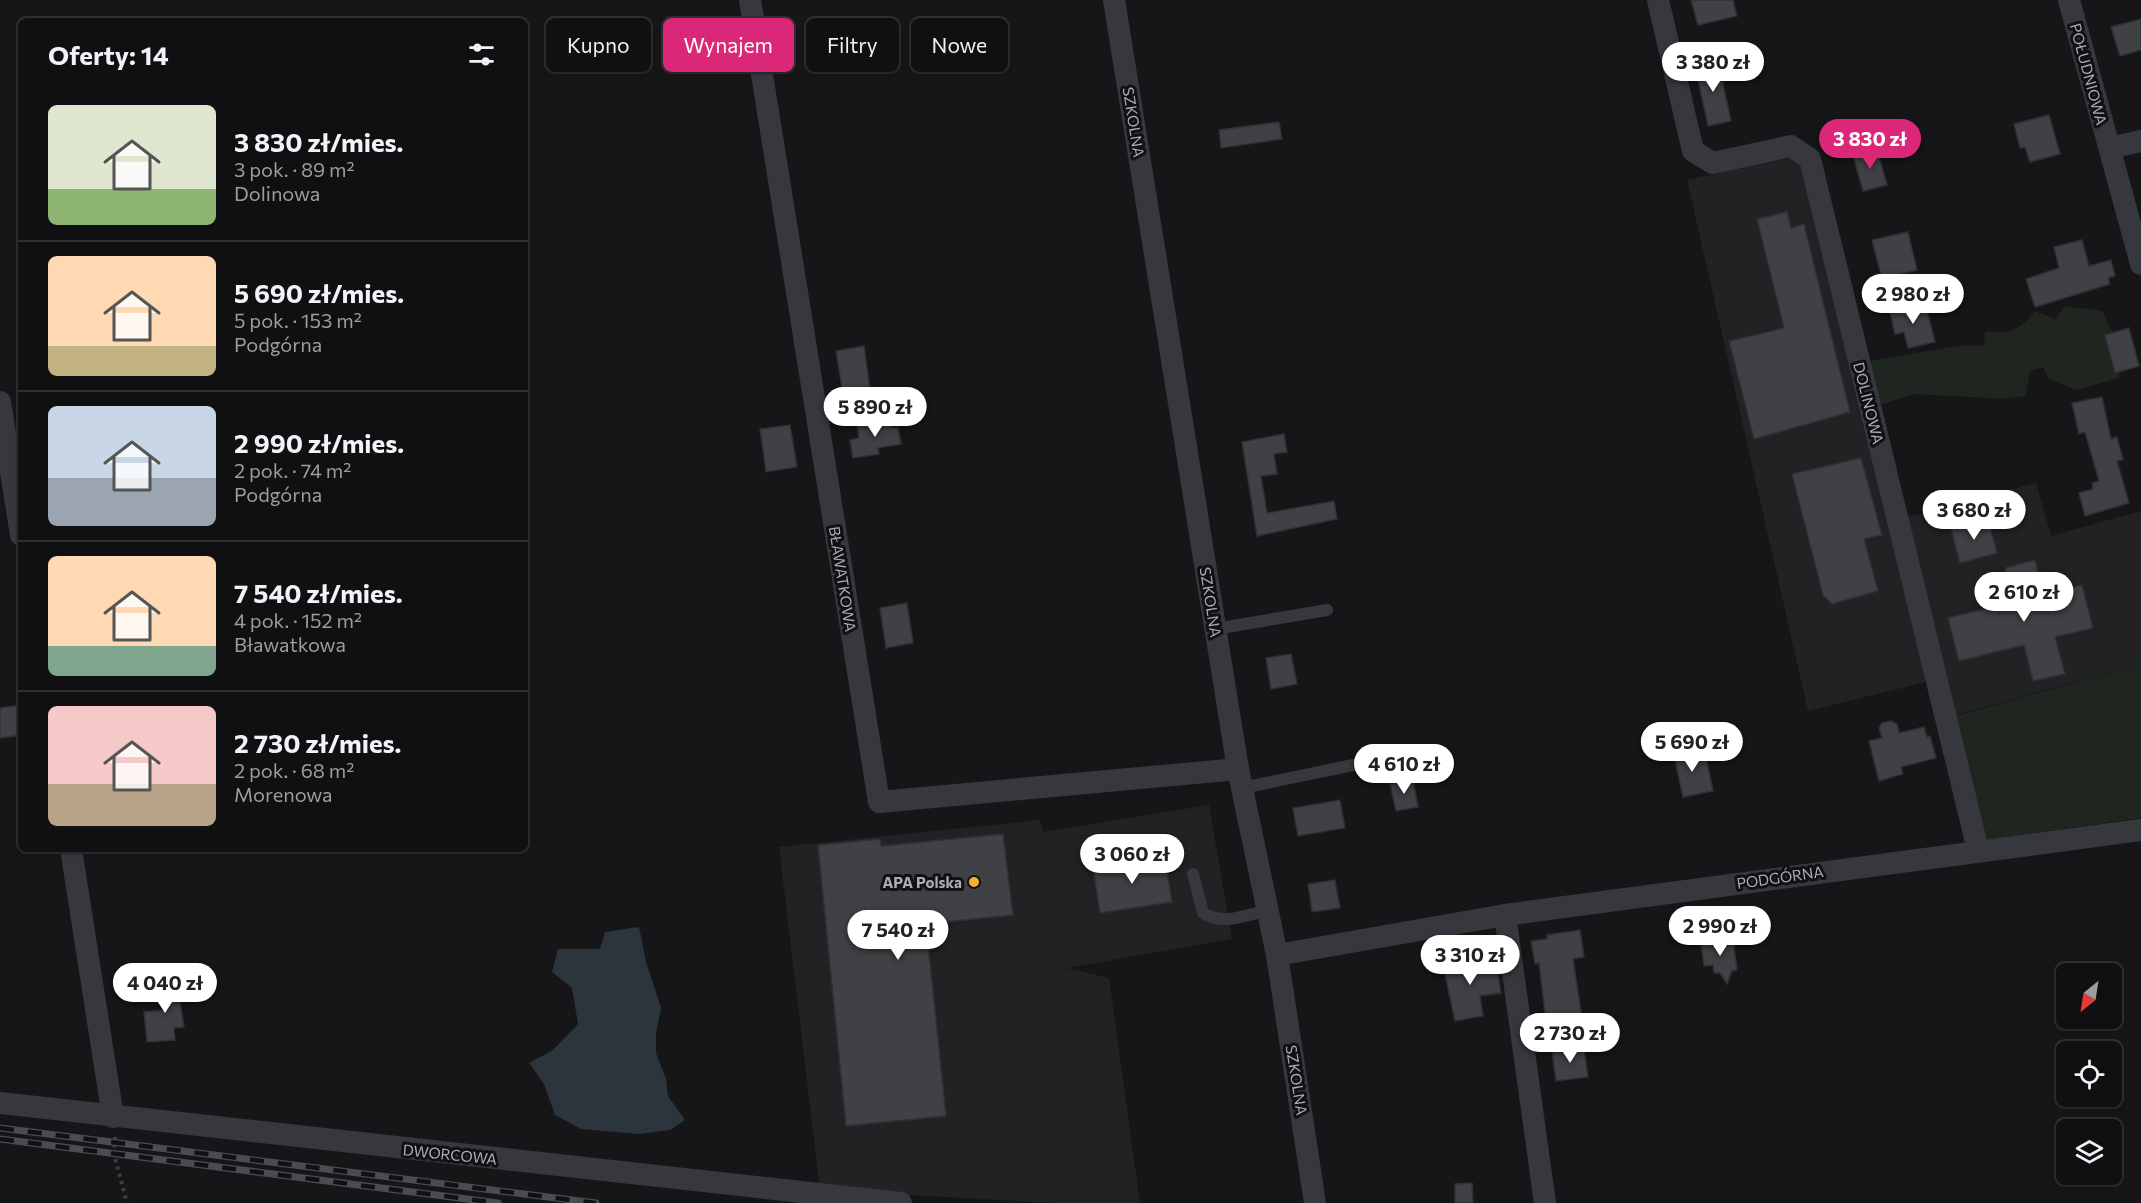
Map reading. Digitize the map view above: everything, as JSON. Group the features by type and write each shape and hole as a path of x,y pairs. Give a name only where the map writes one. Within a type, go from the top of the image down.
{"street":[{"name":"BŁAWATKOWA","path":"750,0 879,802 1240,778"},
{"name":"SZKOLNA","path":"1114,0 1215,629 1240,778 1277,955 1315,1203"},
{"name":"DOLINOWA","path":"1658,0 1693,152 1713,163 1791,146 1810,159 1978,850"},
{"name":"POŁUDNIOWA","path":"2069,0 2141,264"},
{"path":"2110,148 2141,141"},
{"path":"0,402 18,516"},
{"name":"PODGÓRNA","path":"1277,955 1505,915 2141,830"},
{"path":"70,852 113,1117"},
{"path":"1505,915 1545,1203"},
{"name":"DWORCOWA","path":"0,1103 901,1203"}],"lane":[{"path":"1215,629 1327,610"},
{"path":"1240,778 1363,763"},
{"path":"1193,874 1203,913 1212,919 1228,920 1269,910"}],"path":[{"path":"113,1117 114,1154 127,1203"}],"shaded area":[{"path":"1791,158 1805,170 1926,682 1808,711 1687,180"},
{"path":"2065,306 2102,311 2122,350 2119,378 2076,390 2049,379 2043,367 2030,371 2026,396 2004,399 1915,394 1873,407 1864,362 1956,346 1984,345 1985,332 2014,330 2035,311 2055,319"},
{"path":"2036,483 2051,536 2141,511 2141,664 1956,715 1907,517"},
{"path":"2141,664 2141,818 1985,840 1956,716"},
{"path":"1209,805 1232,939 1067,968 1109,978 1140,1203 1052,1203 820,1190 779,847 1040,820 1043,832"},
{"path":"639,927 646,962 661,1008 656,1033 656,1053 666,1079 668,1096 685,1120 670,1130 639,1134 581,1129 555,1115 544,1084 529,1063 553,1050 578,1024 572,988 552,972 558,949 600,949 605,932"}],"building":[{"path":"1691,0 1733,0 1737,16 1698,25"},
{"path":"2141,19 2141,50 2120,56 2111,27"},
{"path":"1718,61 1731,121 1708,126 1695,65"},
{"path":"2049,115 2060,154 2030,162 2025,147 2020,148 2014,124"},
{"path":"1279,122 1282,139 1221,148 1219,130"},
{"path":"1877,149 1887,185 1863,191 1853,155"},
{"path":"1787,212 1791,228 1804,224 1850,412 1754,439 1729,341 1784,328 1757,219"},
{"path":"1908,232 1917,270 1882,279 1872,240"},
{"path":"2082,240 2089,266 2111,260 2115,276 2108,278 2110,284 2035,307 2026,279 2059,268 2054,247"},
{"path":"1912,303 1914,309 1926,306 1935,342 1908,348 1904,332 1895,334 1889,308"},
{"path":"2129,328 2139,366 2115,373 2105,335"},
{"path":"864,346 870,390 843,394 836,351"},
{"path":"2102,397 2111,439 2117,437 2123,460 2117,461 2129,503 2085,516 2079,493 2093,489 2092,483 2099,481 2085,432 2079,434 2072,403"},
{"path":"891,419 892,428 898,427 901,444 878,448 879,454 853,458 850,440 859,438 857,425"},
{"path":"790,425 797,467 766,472 760,429"},
{"path":"1284,434 1287,452 1274,454 1277,474 1261,476 1267,513 1334,501 1337,519 1257,536 1242,442"},
{"path":"1861,458 1882,535 1864,539 1878,591 1832,604 1823,595 1792,474"},
{"path":"1988,519 1997,553 1960,563 1951,529"},
{"path":"2035,560 2043,594 2082,585 2093,628 2055,637 2065,674 2033,681 2024,645 1959,661 1948,618 2013,602 2005,568"},
{"path":"907,603 913,643 886,648 880,608"},
{"path":"1291,654 1297,684 1271,689 1266,658"},
{"path":"18,705 18,735 0,738 0,708"},
{"path":"1891,721 1897,724 1899,733 1924,727 1927,737 1930,736 1936,758 1901,767 1903,774 1879,781 1869,741 1882,738 1879,728 1882,723"},
{"path":"1692,748 1694,760 1706,757 1713,791 1683,797 1673,751"},
{"path":"1413,779 1418,807 1396,811 1390,784"},
{"path":"1340,800 1345,828 1298,836 1293,808"},
{"path":"1003,834 1013,915 926,924 946,1116 846,1126 818,845 880,839 881,846"},
{"path":"1165,857 1172,902 1100,913 1093,868"},
{"path":"1335,880 1340,908 1312,912 1308,884"},
{"path":"1580,930 1584,957 1573,959 1582,1018 1546,1022 1539,963 1535,964 1531,941 1547,939 1547,935"},
{"path":"1733,939 1737,970 1732,971 1727,984 1720,973 1714,973 1713,965 1704,966 1701,943"},
{"path":"1464,958 1465,966 1496,961 1501,993 1480,996 1483,1016 1455,1021 1442,961"},
{"path":"176,977 184,1027 174,1028 175,1040 147,1042 144,1012 164,1010 160,978"},
{"path":"1584,1048 1588,1077 1556,1081 1552,1052"},
{"path":"1472,1183 1473,1203 1455,1203 1455,1184"}],"railway":[{"path":"0,1128 596,1203"},
{"path":"0,1139 498,1203"}],"place":[{"name":"APA Polska","path":"974,882"}]}
